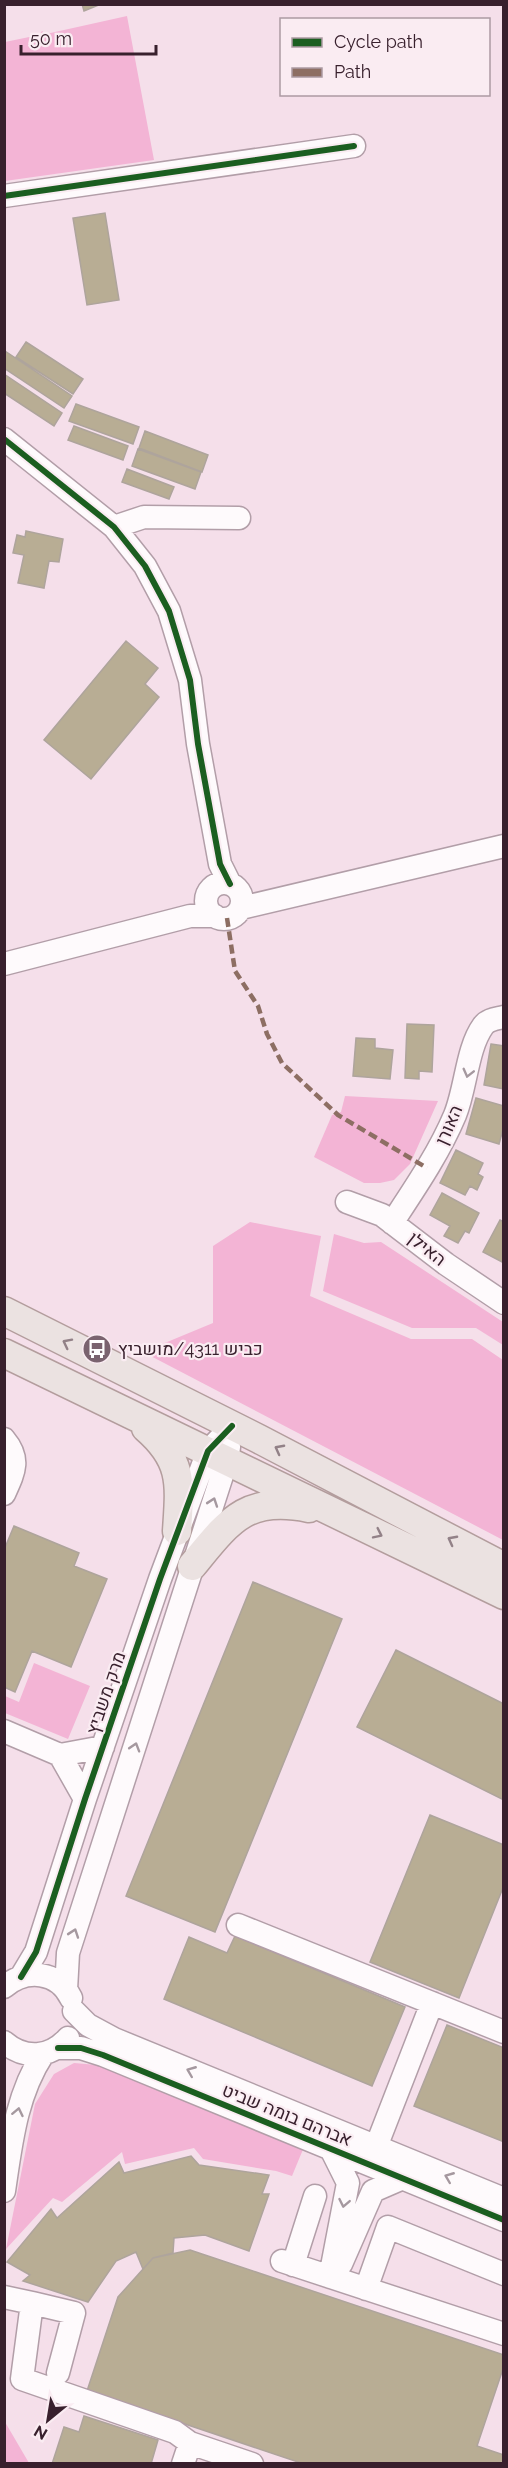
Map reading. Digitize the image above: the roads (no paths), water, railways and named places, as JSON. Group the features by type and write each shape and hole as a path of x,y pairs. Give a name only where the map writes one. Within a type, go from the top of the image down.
{"main road":[{"path":"4,1311 504,1567"},
{"path":"4,1353 504,1595"},
{"path":"128,1414 162,1443 171,1456 178,1481 177,1531"},
{"path":"192,1566 224,1529 251,1509 282,1504 338,1514"}],"street":[{"path":"4,196 354,146"},
{"path":"4,439 114,527 145,566 169,611 190,680 198,744 220,864 224,901"},
{"path":"114,527 144,517 239,518"},
{"path":"4,964 224,901 504,846"},
{"name":"האורן","path":"392,1223 442,1142 456,1113 475,1043 483,1026 496,1019"},
{"name":"האילן","path":"347,1202 382,1215 446,1264 504,1303"},
{"name":"מרק משביץ","path":"10,1982 32,1963 85,1799 177,1531 232,1426"},
{"path":"4,1439 15,1453 14,1472 4,1494"},
{"name":"מרק משביץ","path":"74,2011 66,1990 68,1953 192,1566 218,1455"},
{"path":"4,1731 60,1755 103,1747"},
{"path":"60,1755 85,1799"},
{"path":"238,1925 504,2032"},
{"name":"מרק משביץ","path":"10,1982 40,1974 52,1978 66,1990"},
{"path":"376,2147 432,2003"},
{"path":"4,2191 22,2096 28,2078 50,2051 68,2037 73,2027 74,2011"},
{"name":"אברהם בומה שביט","path":"74,2011 88,2025 114,2039 504,2199"},
{"path":"4,2042 22,2053 50,2051"},
{"name":"אברהם בומה שביט","path":"50,2051 81,2048 103,2055 504,2220"},
{"path":"330,2277 348,2183 331,2149"},
{"path":"330,2277 344,2260 373,2191 403,2178"},
{"path":"315,2196 288,2263 504,2334"},
{"path":"366,2289 388,2228 504,2274"},
{"path":"4,2297 74,2313 58,2373"},
{"path":"32,2303 22,2379 175,2432 187,2453 252,2463"}],"place":[{"name":"כביש 4311/מושביץ","path":"97,1349"}]}
